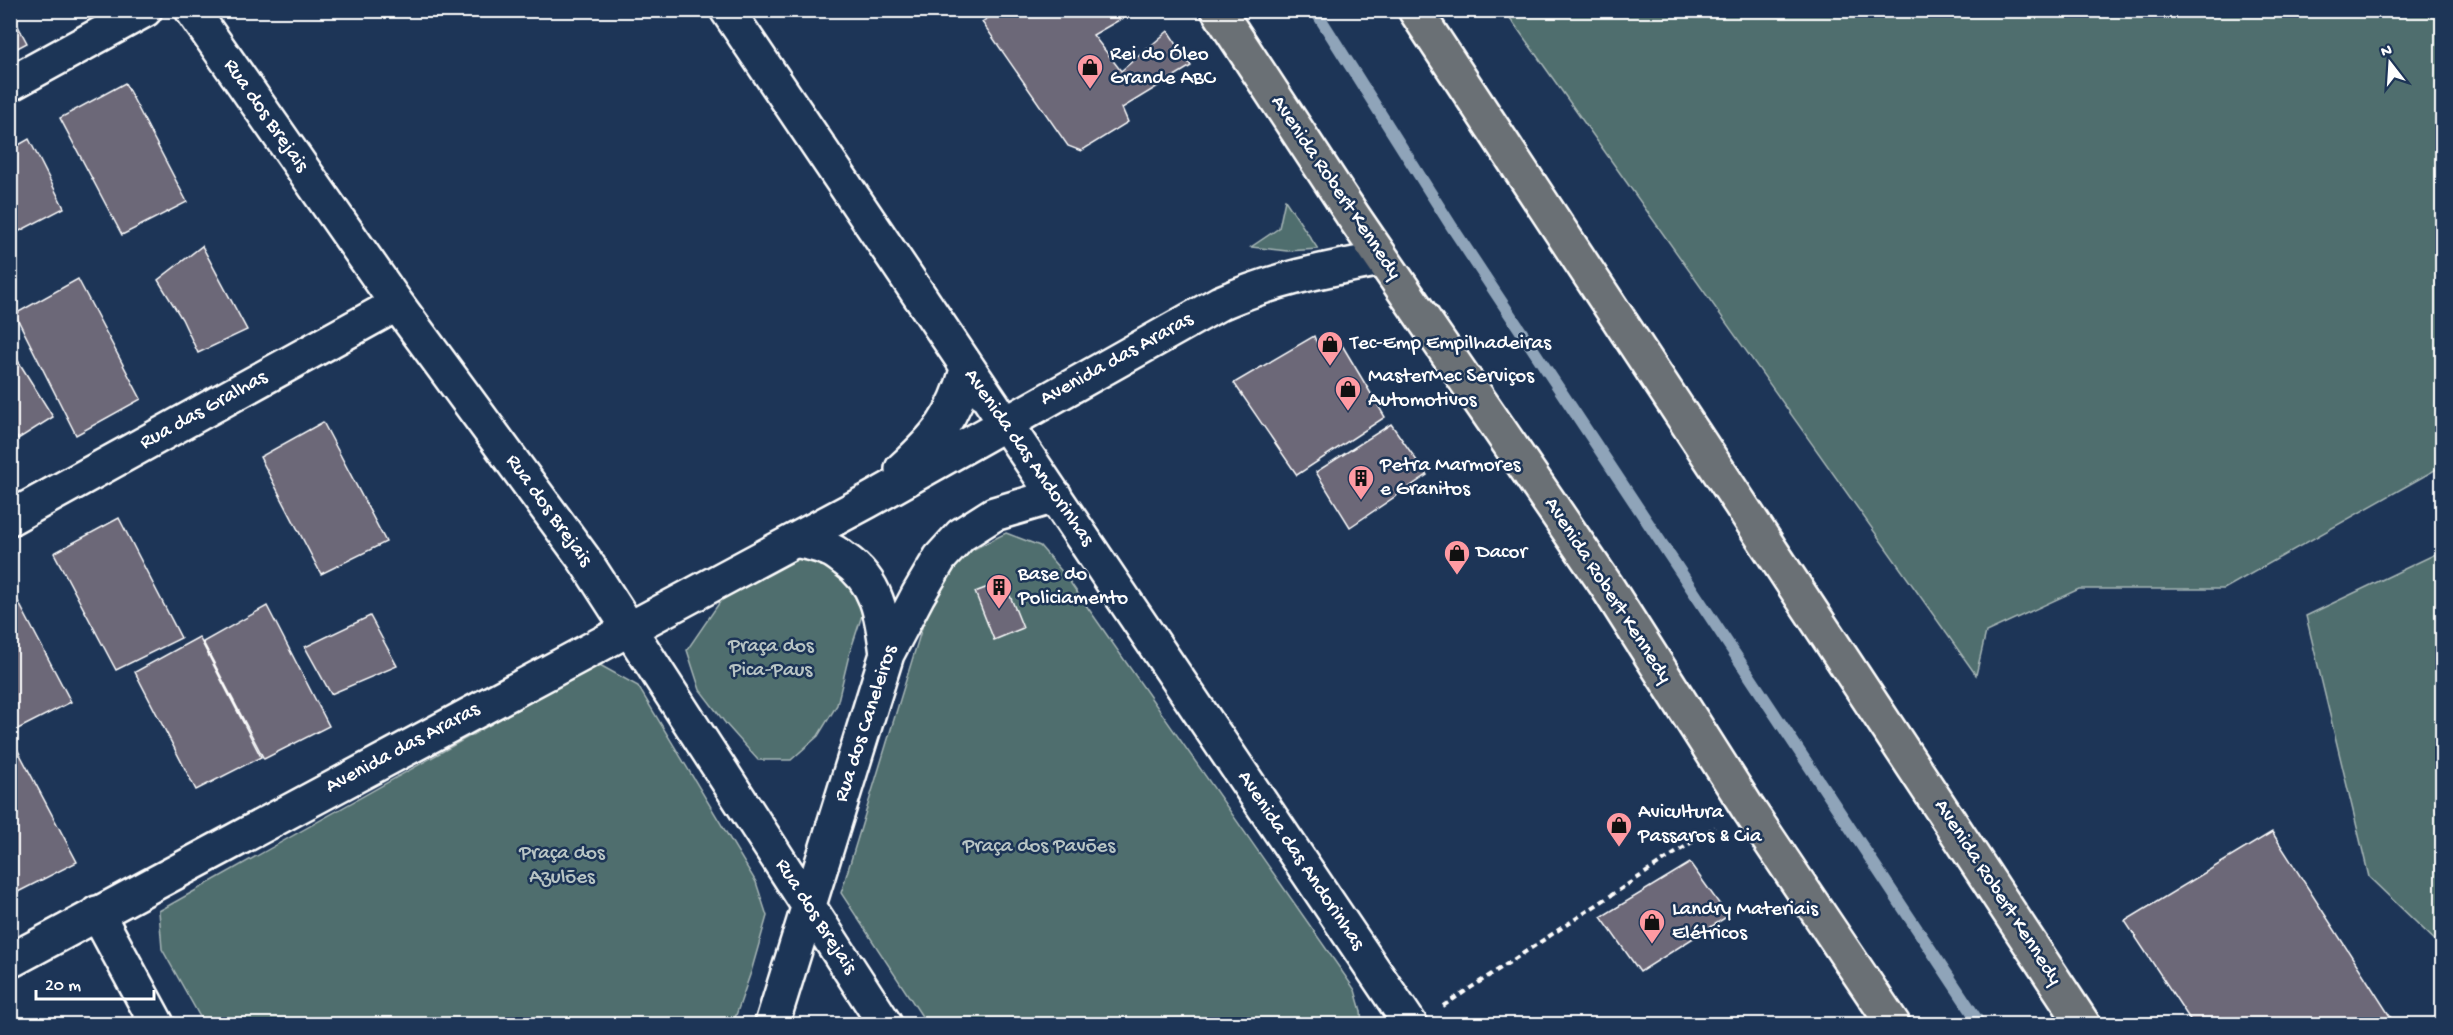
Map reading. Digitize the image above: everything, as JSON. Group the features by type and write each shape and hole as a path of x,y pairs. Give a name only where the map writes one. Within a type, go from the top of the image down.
{"main road":[{"name":"Avenida Robert Kennedy","path":"1218,10 1381,259 1606,585 1746,807 1893,1024"},
{"name":"Avenida Robert Kennedy","path":"1415,10 2083,1024"}],"street":[{"path":"10,84 145,10"},
{"name":"Rua dos Brejais","path":"192,10 397,304 584,559 885,1024"},
{"name":"Avenida das Andorinhas","path":"727,10 1004,424 1422,1018"},
{"name":"Avenida das Araras","path":"10,961 868,501 1220,303 1258,287 1304,273 1381,259"},
{"name":"Rua das Gralhas","path":"10,518 397,304"},
{"name":"Avenida das Araras","path":"868,501 938,433 954,408 967,370"},
{"name":"Rua dos Caneleiros","path":"772,1024 887,654 940,558 961,536 994,514 1055,496"},
{"path":"796,540 830,549 855,566 867,579 879,608 887,654"},
{"path":"97,913 157,1024"}],"path":[{"path":"1422,1018 1746,807"}],"green space":[{"path":"1505,11 2442,11 2442,466 2224,589 2079,589 1986,632 1976,675"},
{"path":"1285,200 1318,249 1287,251 1251,247 1279,228"},
{"name":"Praça dos Pavões","path":"1006,533 1040,546 1065,575 1355,990 1362,1024 927,1024 841,893 935,585 956,558"},
{"path":"2442,551 2442,947 2369,877 2306,616"},
{"name":"Praça dos Pica-Paus","path":"817,557 847,574 866,603 849,655 837,705 818,736 791,760 758,760 700,690 687,650 724,596 783,561"},
{"name":"Praça dos Azulões","path":"598,664 638,686 756,882 767,916 733,1024 204,1024 162,949 159,911"}],"building":[{"name":"Rei do Óleo Grande ABC","path":"1000,10 1115,10 1121,19 1093,35 1121,71 1168,31 1191,66 1122,108 1128,122 1081,151 1068,146 982,22"},
{"path":"10,11 27,43 10,52"},
{"path":"125,83 187,202 122,235 60,118"},
{"path":"29,139 64,208 10,236 10,150"},
{"path":"202,246 247,330 198,353 182,319 158,280"},
{"path":"78,279 141,399 76,435 15,314"},
{"path":"1336,335 1385,417 1297,475 1234,383 1314,336 1317,344"},
{"path":"10,348 53,417 18,439 10,428"},
{"path":"323,422 386,542 321,574 260,457"},
{"name":"Petra Marmores e Granitos","path":"1391,424 1427,475 1350,527 1316,472"},
{"path":"119,518 181,638 116,670 54,553"},
{"name":"Base do Policiamento","path":"1004,581 1023,628 994,640 975,592"},
{"path":"10,586 71,702 10,733"},
{"path":"267,606 329,726 264,759 203,642"},
{"path":"370,616 397,666 331,694 305,647"},
{"path":"199,637 261,757 196,790 135,672"},
{"path":"14,743 77,862 12,895 10,745"},
{"path":"2272,832 2395,1024 2193,1024 2125,921"},
{"name":"Landry Materiais Elétricos","path":"1690,863 1728,916 1640,972 1601,917"}],"waterway":[{"path":"1315,10 1452,227 1980,1024"}],"place":[{"name":"Rei do Óleo Grande ABC","path":"1090,90"},
{"name":"Tec-Emp Empilhadeiras","path":"1330,367"},
{"name":"MasterMec Serviços Automotivos","path":"1348,412"},
{"name":"Petra Marmores e Granitos","path":"1361,501"},
{"name":"Dacor","path":"1457,576"},
{"name":"Base do Policiamento","path":"999,610"},
{"name":"Avicultura Passaros & Cia","path":"1619,848"},
{"name":"Landry Materiais Elétricos","path":"1652,945"}]}
